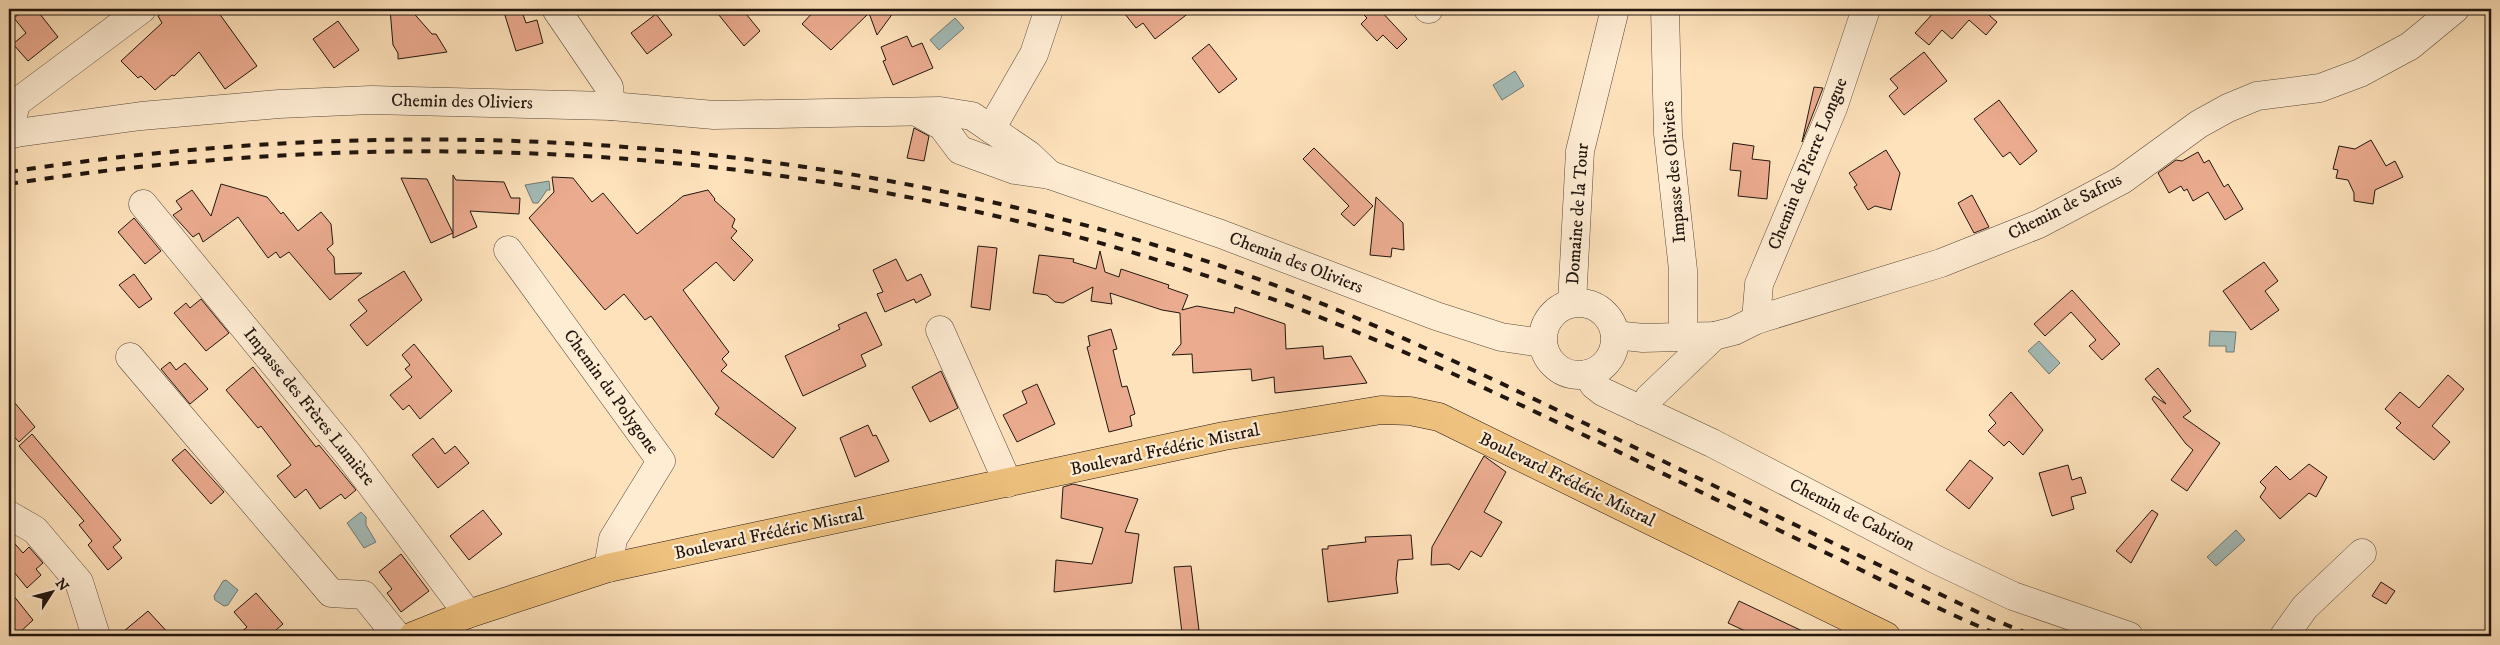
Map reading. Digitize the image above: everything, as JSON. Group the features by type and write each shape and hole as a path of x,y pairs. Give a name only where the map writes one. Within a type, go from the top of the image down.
{"main road":[{"name":"Boulevard Frédéric Mistral","path":"413,636 468,614 608,568 1008,484 1224,436 1380,410 1410,411 1439,417 1501,446 1765,579 1886,636"}],"street":[{"path":"11,134 12,99 142,9"},
{"path":"556,9 609,87 611,106"},
{"path":"991,129 1034,54 1049,9"},
{"name":"Domaine de la Tour","path":"1572,303 1580,151 1615,9"},
{"name":"Impasse des Oliviers","path":"1665,9 1668,134 1683,270 1683,336"},
{"name":"Chemin de Pierre Longue","path":"1756,320 1759,284 1834,108 1866,9"},
{"name":"Chemin de Safrus","path":"1614,335 1643,338 1714,336 1734,330 1756,320 1941,263 2040,224 2122,180 2199,124 2228,108 2257,96 2320,88 2360,73 2410,46 2455,9"},
{"name":"Chemin des Oliviers","path":"11,134 141,116 288,104 371,100 611,106 714,115 957,112 972,116 1029,156 1050,174"},
{"name":"Chemin des Oliviers","path":"917,112 942,126 960,150 1015,170 1050,174 1221,234 1436,316 1501,337 1543,343"},
{"name":"Impasse des Frères Lumière","path":"143,204 348,454 468,614"},
{"name":"Chemin du Polygone","path":"508,250 661,461 613,539 608,568"},
{"path":"1572,303 1591,305 1600,310 1610,321 1614,335 1611,356 1596,370 1586,374 1577,374 1558,368 1546,353 1543,343 1543,334 1550,318 1556,311 1572,303"},
{"path":"940,330 1008,484"},
{"path":"1643,410 1649,398 1714,336"},
{"path":"130,357 331,593 364,596 397,636"},
{"name":"Chemin de Cabrion","path":"1586,374 1594,385 1603,392 1712,443 1889,532 1937,560 2013,596 2129,636"},
{"path":"9,515 35,530 79,582 96,636"},
{"path":"2284,636 2305,607 2362,553"}],"water":[{"path":"955,18 964,28 939,50 930,40"},
{"path":"1515,71 1524,86 1502,100 1493,85"},
{"path":"549,181 550,190 547,190 538,203 533,203 525,185"},
{"path":"2210,331 2236,332 2234,352 2226,352 2226,346 2209,346"},
{"path":"2039,341 2060,363 2049,374 2028,351"},
{"path":"361,512 366,517 366,525 376,542 364,548 347,523"},
{"path":"2236,530 2245,540 2216,566 2207,557"},
{"path":"226,580 238,590 228,605 224,606 215,600 214,596 223,581"}],"building":[{"path":"25,9 36,9 58,37 28,61 13,44 26,33 14,18"},
{"path":"168,9 216,9 257,66 225,89 199,52 174,76 172,75 155,90 141,76 138,78 121,61 162,23 158,16"},
{"path":"390,9 410,9 432,34 436,34 447,52 398,59 398,53 393,45"},
{"path":"503,9 521,9 526,23 537,20 543,43 516,51"},
{"path":"714,9 742,9 760,31 744,46"},
{"path":"816,9 896,9 877,35 869,13 831,50 802,24"},
{"path":"1121,9 1194,9 1155,39 1143,23 1136,28"},
{"path":"1358,9 1379,9 1407,39 1397,49 1383,35 1377,41 1361,24 1367,18"},
{"path":"1937,9 1982,9 1997,22 1986,35 1969,20 1952,39 1942,30 1929,45 1915,33"},
{"path":"656,14 672,35 647,54 631,33"},
{"path":"338,21 359,50 334,68 313,39"},
{"path":"907,36 912,47 922,43 933,68 893,85 883,61 886,60 881,47"},
{"path":"1209,44 1237,79 1219,93 1192,58"},
{"path":"1924,52 1947,81 1904,115 1889,96 1898,88 1890,79"},
{"path":"1814,87 1823,88 1802,142"},
{"path":"1999,100 2037,151 2020,165 2010,152 2003,157 1974,119"},
{"path":"914,128 929,136 924,161 907,158"},
{"path":"2371,140 2386,166 2395,161 2403,177 2375,190 2373,204 2354,201 2354,193 2348,180 2336,178 2338,170 2333,169 2339,146 2355,149"},
{"path":"1733,143 1754,146 1752,159 1770,161 1767,199 1738,196 1741,171 1730,170"},
{"path":"1314,148 1373,206 1354,226 1341,214 1349,206 1303,159"},
{"path":"1886,150 1900,173 1891,210 1875,206 1868,210 1854,187 1857,185 1849,173"},
{"path":"2198,152 2204,163 2209,160 2224,187 2228,184 2243,209 2225,220 2208,192 2193,201 2187,189 2184,191 2181,186 2169,193 2158,173 2176,160 2182,161"},
{"path":"453,175 456,180 504,182 511,198 520,198 519,214 470,211 477,227 453,238"},
{"path":"552,177 573,178 592,202 603,193 637,234 683,196 708,190 714,200 735,219 732,227 737,231 731,238 753,260 734,281 716,262 683,290 729,352 722,359 727,365 721,371 796,428 773,458 715,414 719,408 651,316 645,320 624,294 605,310 529,218 554,192"},
{"path":"401,178 427,179 453,233 431,243"},
{"path":"221,184 267,197 281,214 283,212 298,231 321,212 331,224 333,244 327,249 334,257 335,274 362,273 330,300 289,252 280,258 276,252 268,258 238,217 203,242 199,233 193,237 173,215 182,209 176,201 192,190 211,216"},
{"path":"1972,195 1989,227 1974,233 1958,203"},
{"path":"1376,197 1403,223 1404,250 1392,248 1391,257 1370,255"},
{"path":"134,218 161,251 145,264 118,232"},
{"path":"978,246 997,248 990,310 971,307"},
{"path":"1100,251 1105,272 1119,277 1121,269 1169,285 1168,288 1188,295 1182,310 1197,306 1234,313 1235,307 1285,324 1286,349 1323,346 1324,359 1351,356 1367,383 1275,393 1274,377 1252,381 1251,369 1193,373 1192,354 1172,355 1181,344 1180,313 1162,310 1110,293 1112,304 1091,301 1093,287 1063,303 1055,302 1047,295 1033,293 1039,255 1074,259 1073,262 1096,269"},
{"path":"896,259 907,281 921,274 931,295 916,303 914,299 885,312 877,294 883,292 873,270"},
{"path":"2264,262 2278,281 2265,291 2279,310 2251,330 2223,291"},
{"path":"404,271 422,300 367,346 350,325 367,311 358,300"},
{"path":"134,274 152,299 139,308 119,285"},
{"path":"2072,290 2120,344 2102,360 2089,346 2096,340 2071,312 2045,336 2034,324"},
{"path":"201,299 229,333 206,351 174,313 186,303 190,308"},
{"path":"866,312 882,345 861,355 866,366 803,396 785,356 840,329 838,325"},
{"path":"1111,329 1117,349 1113,350 1122,387 1127,386 1135,414 1130,416 1132,426 1109,432 1087,347 1090,346 1088,336"},
{"path":"414,344 452,391 420,419 409,405 403,410 390,395 412,377 405,369 410,365 402,355"},
{"path":"170,362 176,370 185,363 208,389 190,404 161,369"},
{"path":"253,367 316,447 319,445 356,490 345,499 341,494 320,509 306,489 295,498 277,476 291,465 261,426 258,428 226,390"},
{"path":"2158,368 2191,411 2183,417 2220,443 2187,491 2171,480 2193,450 2186,444 2152,399 2154,396 2166,404 2145,379"},
{"path":"941,371 958,408 930,422 912,387"},
{"path":"2448,375 2464,389 2432,426 2450,442 2434,460 2396,428 2401,423 2385,409 2400,392 2419,408"},
{"path":"1037,384 1055,424 1017,442 1003,415 1027,403 1022,391"},
{"path":"2011,392 2043,430 2023,455 2009,441 2004,446 1988,431 1996,423 1989,415"},
{"path":"9,396 35,427 19,442 9,431"},
{"path":"868,425 873,436 876,435 889,461 855,477 840,438"},
{"path":"32,434 121,540 113,547 122,558 108,570 88,545 92,541 79,525 84,521 19,446"},
{"path":"433,438 445,454 455,446 469,463 438,488 412,455"},
{"path":"185,449 224,492 211,504 172,460"},
{"path":"1484,456 1506,472 1484,512 1502,522 1481,557 1471,551 1459,570 1449,564 1431,565 1432,547"},
{"path":"1970,460 1993,478 1969,509 1946,490"},
{"path":"2309,464 2327,477 2316,497 2309,493 2280,519 2260,497 2266,488 2260,482 2276,466 2290,480"},
{"path":"2068,465 2072,480 2081,477 2086,493 2071,497 2074,509 2052,516 2039,473"},
{"path":"1073,484 1138,499 1125,532 1139,534 1132,583 1054,592 1056,560 1092,564 1103,528 1061,518 1063,487"},
{"path":"483,510 502,534 469,560 450,536"},
{"path":"2152,510 2158,514 2131,563 2116,551"},
{"path":"1411,535 1413,559 1398,560 1396,579 1398,593 1328,602 1322,549 1328,549 1328,546 1366,542 1365,537"},
{"path":"9,537 23,553 29,547 43,563 36,569 41,575 27,588 9,566"},
{"path":"401,554 429,591 401,612 387,593 392,589 379,572"},
{"path":"1191,566 1199,630 1182,633 1174,567"},
{"path":"2381,582 2395,591 2386,604 2372,596"},
{"path":"9,590 33,620 18,634 9,622"},
{"path":"256,593 283,624 269,636 237,636 247,627 234,612"},
{"path":"1739,601 1813,636 1756,636 1728,623"},
{"path":"148,611 171,636 118,636"}],"railway":[{"path":"9,172 162,153 316,142 469,140 622,147 775,163 926,188 1076,223 1224,267 1322,304 1466,367 1992,619 2034,636"},
{"path":"9,184 180,163 350,152 520,153 688,165 856,188 1022,222 1186,269 1347,328 1534,411 1921,600 2002,636"}]}
